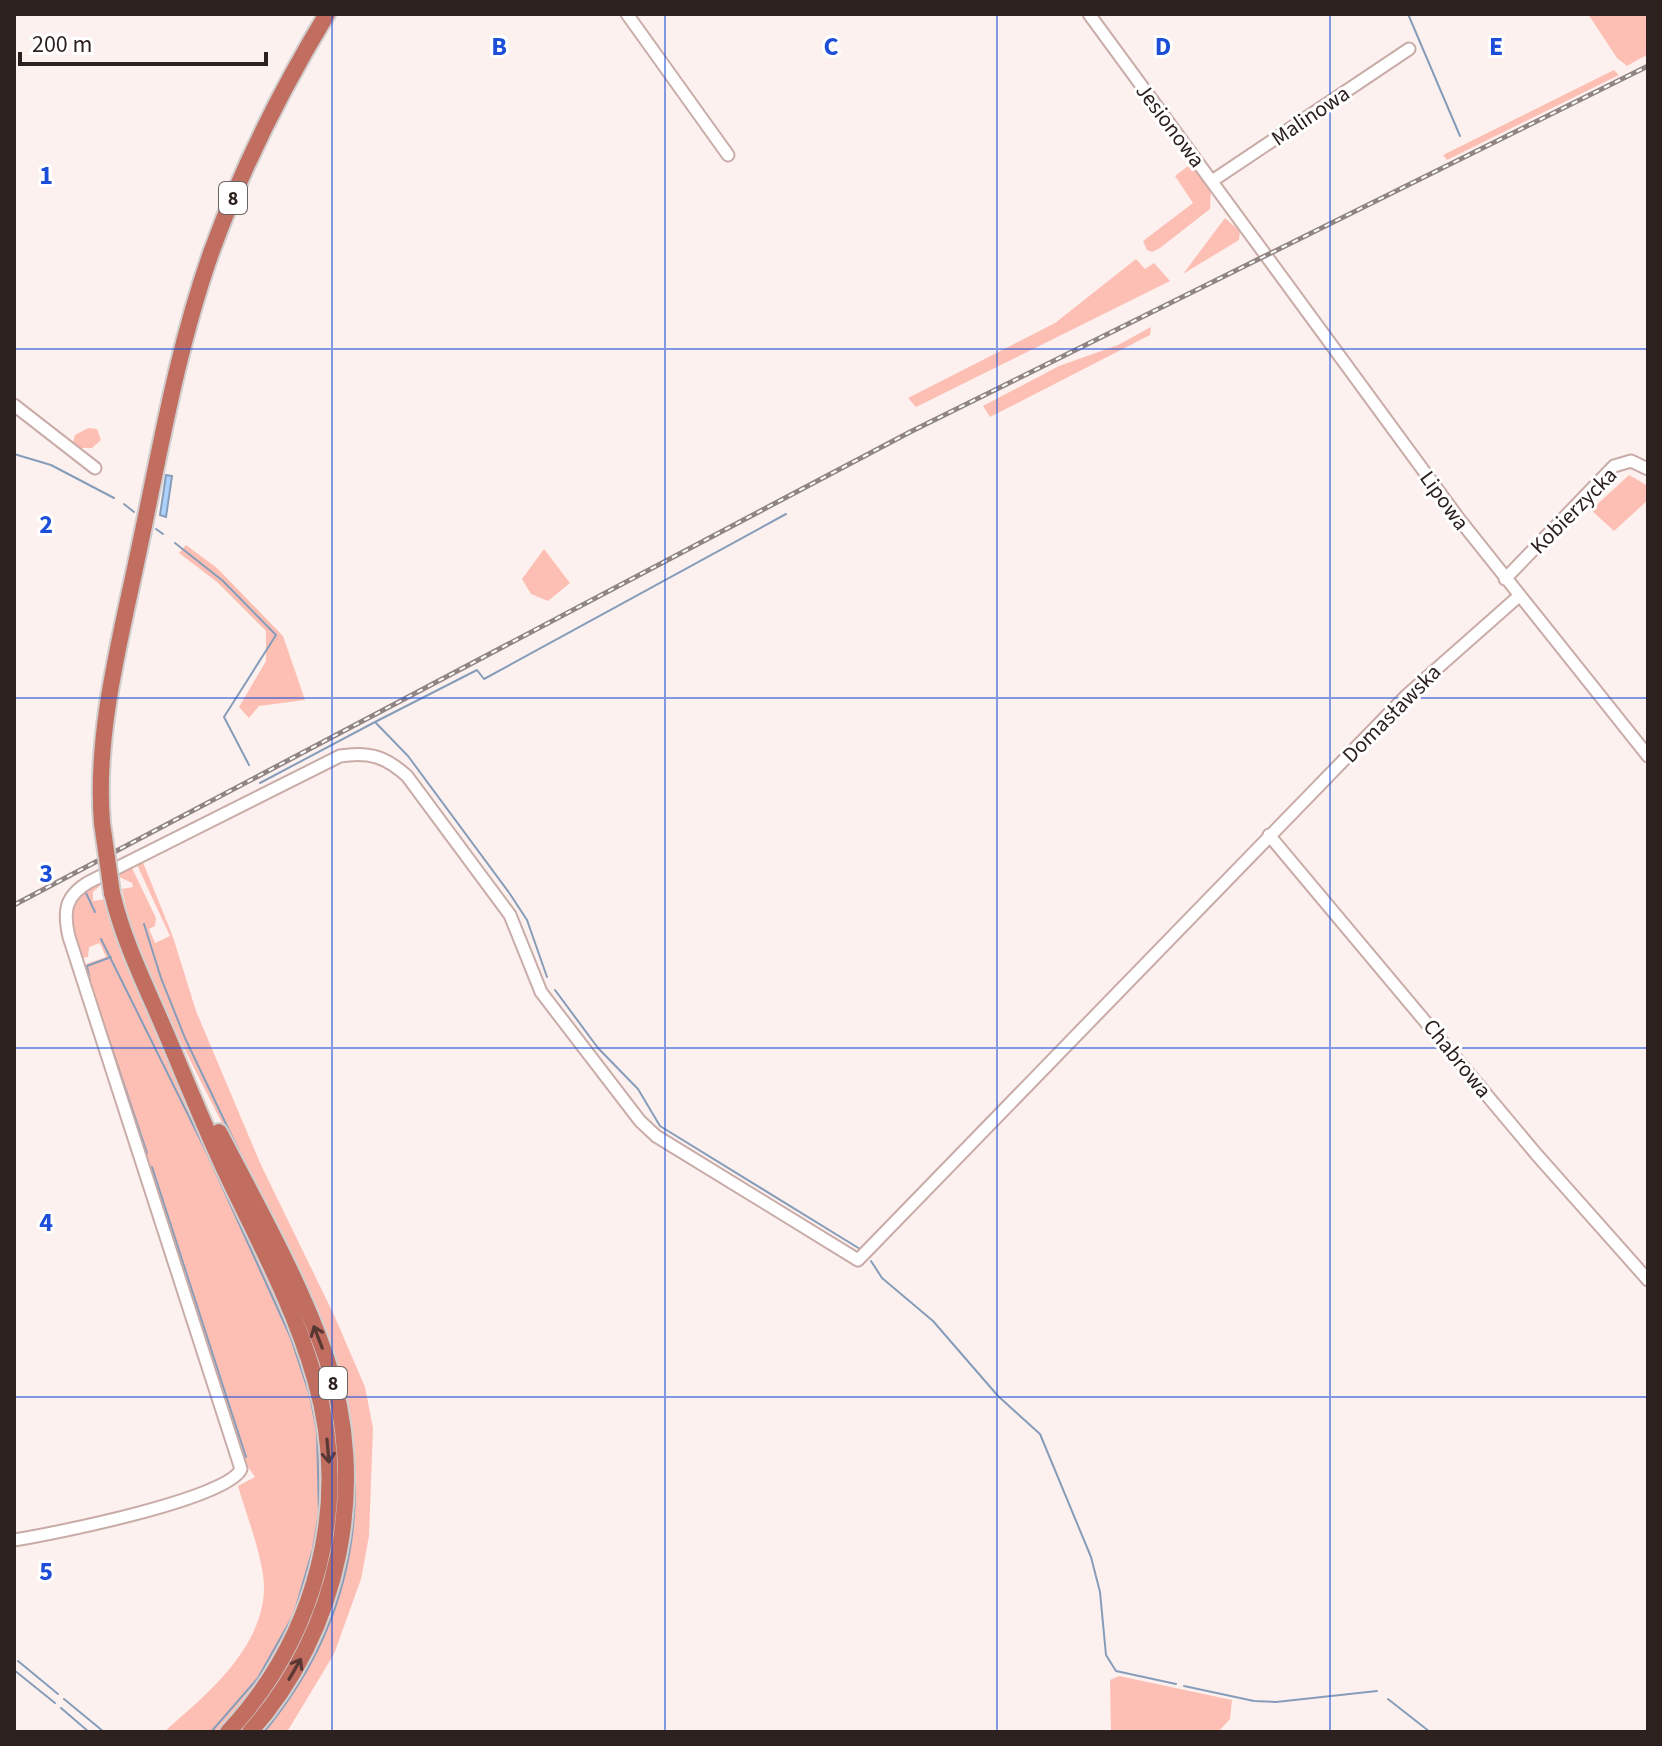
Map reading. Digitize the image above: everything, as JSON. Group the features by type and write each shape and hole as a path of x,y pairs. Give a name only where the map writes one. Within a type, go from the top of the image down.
{"highway":[{"name":"8","path":"228,1732 275,1672 309,1602 326,1533 329,1458 324,1414 298,1328 131,956 112,893 102,823 101,772 109,705 187,330 211,253 250,158 327,14"},
{"name":"8","path":"172,1047 293,1278 327,1360 342,1425 345,1497 331,1586 299,1662 250,1732"}],"street":[{"path":"627,14 728,155"},
{"name":"Jesionowa","path":"1089,14 1252,236"},
{"name":"Malinowa","path":"1212,181 1409,49"},
{"name":"Lipowa","path":"1252,236 1505,579 1648,756"},
{"path":"14,405 95,468"},
{"name":"Kobierzycka","path":"1505,579 1614,466 1631,461 1648,469"},
{"name":"Domasławska","path":"14,1540 88,1526 208,1491 233,1481 241,1469 69,937 65,907 70,897 110,870 340,756 371,754 386,759 407,776 510,915 541,992 640,1121 656,1136 858,1260 1407,695 1519,596"},
{"name":"Chabrowa","path":"1269,835 1537,1155 1648,1280"}],"shaded area":[{"path":"1588,14 1648,14 1648,54 1627,66 1617,58"},
{"path":"1614,70 1619,75 1447,160 1443,155"},
{"path":"1192,163 1211,190 1210,209 1160,248 1152,252 1147,250 1143,241 1193,203 1175,176"},
{"path":"1225,218 1240,231 1239,240 1183,274"},
{"path":"1136,259 1145,269 1154,263 1170,281 916,407 908,398 1055,323"},
{"path":"1151,327 1150,335 990,417 983,406 1059,366 1118,345"},
{"path":"88,428 97,429 101,440 92,448 79,448 73,442 75,435"},
{"path":"1629,475 1648,486 1648,500 1614,531 1591,510"},
{"path":"186,545 217,568 283,636 305,700 259,706 249,718 239,707 266,661 266,631 217,582 179,553"},
{"path":"544,549 570,583 548,601 531,594 522,579"},
{"path":"142,860 173,937 196,1011 261,1165 334,1315 365,1387 373,1428 369,1536 361,1579 334,1654 287,1732 258,1732 312,1651 351,1454 273,1224 149,979 131,929 122,889 133,887 132,883 117,876 117,870 131,866 156,918 155,926 149,929 155,943 170,936 138,867 137,863"},
{"path":"102,879 103,883 93,892 93,901 106,899 139,993 292,1339 316,1421 322,1462 321,1505 314,1551 300,1600 285,1637 266,1671 243,1703 216,1732 164,1732 214,1686 243,1651 254,1631 261,1610 263,1576 238,1486 255,1477 246,1464 83,969 86,964 106,957 100,943 89,947 88,957 81,958 73,931 71,921 75,905"},
{"path":"1119,1676 1232,1700 1230,1719 1218,1732 1111,1732 1110,1680"}],"water":[{"path":"166,475 172,476 166,517 160,515"}],"waterway":[{"path":"1408,14 1460,136"},
{"path":"14,454 51,465 114,498"},
{"path":"124,504 134,512"},
{"path":"375,722 477,670 484,679 786,514"},
{"path":"156,529 163,534"},
{"path":"175,543 223,581 276,635 224,717 249,765"},
{"path":"260,783 375,722 408,756 510,894 527,920 547,977"},
{"path":"86,893 95,912"},
{"path":"144,924 185,1038 246,1166"},
{"path":"101,939 207,1153 291,1338 310,1396 317,1431 319,1513 313,1549 294,1614 258,1678 211,1732"},
{"path":"90,982 87,966 111,957"},
{"path":"555,990 598,1048 638,1089 660,1126 860,1249"},
{"path":"94,995 147,1153"},
{"path":"152,1167 246,1457"},
{"path":"871,1261 882,1278 933,1321 998,1396 1040,1434 1091,1557 1100,1592 1106,1655 1116,1671 1176,1684"},
{"path":"301,1275 306,1287"},
{"path":"264,1732 299,1683 326,1632 344,1579 353,1526 355,1471 349,1415 335,1360 314,1304"},
{"path":"18,1661 58,1694"},
{"path":"14,1670 55,1703"},
{"path":"1184,1686 1254,1701 1276,1702 1377,1691"},
{"path":"64,1699 104,1732"},
{"path":"1388,1699 1430,1732"},
{"path":"61,1708 89,1732"}],"railway":[{"path":"14,905 910,432 1648,66"}]}
